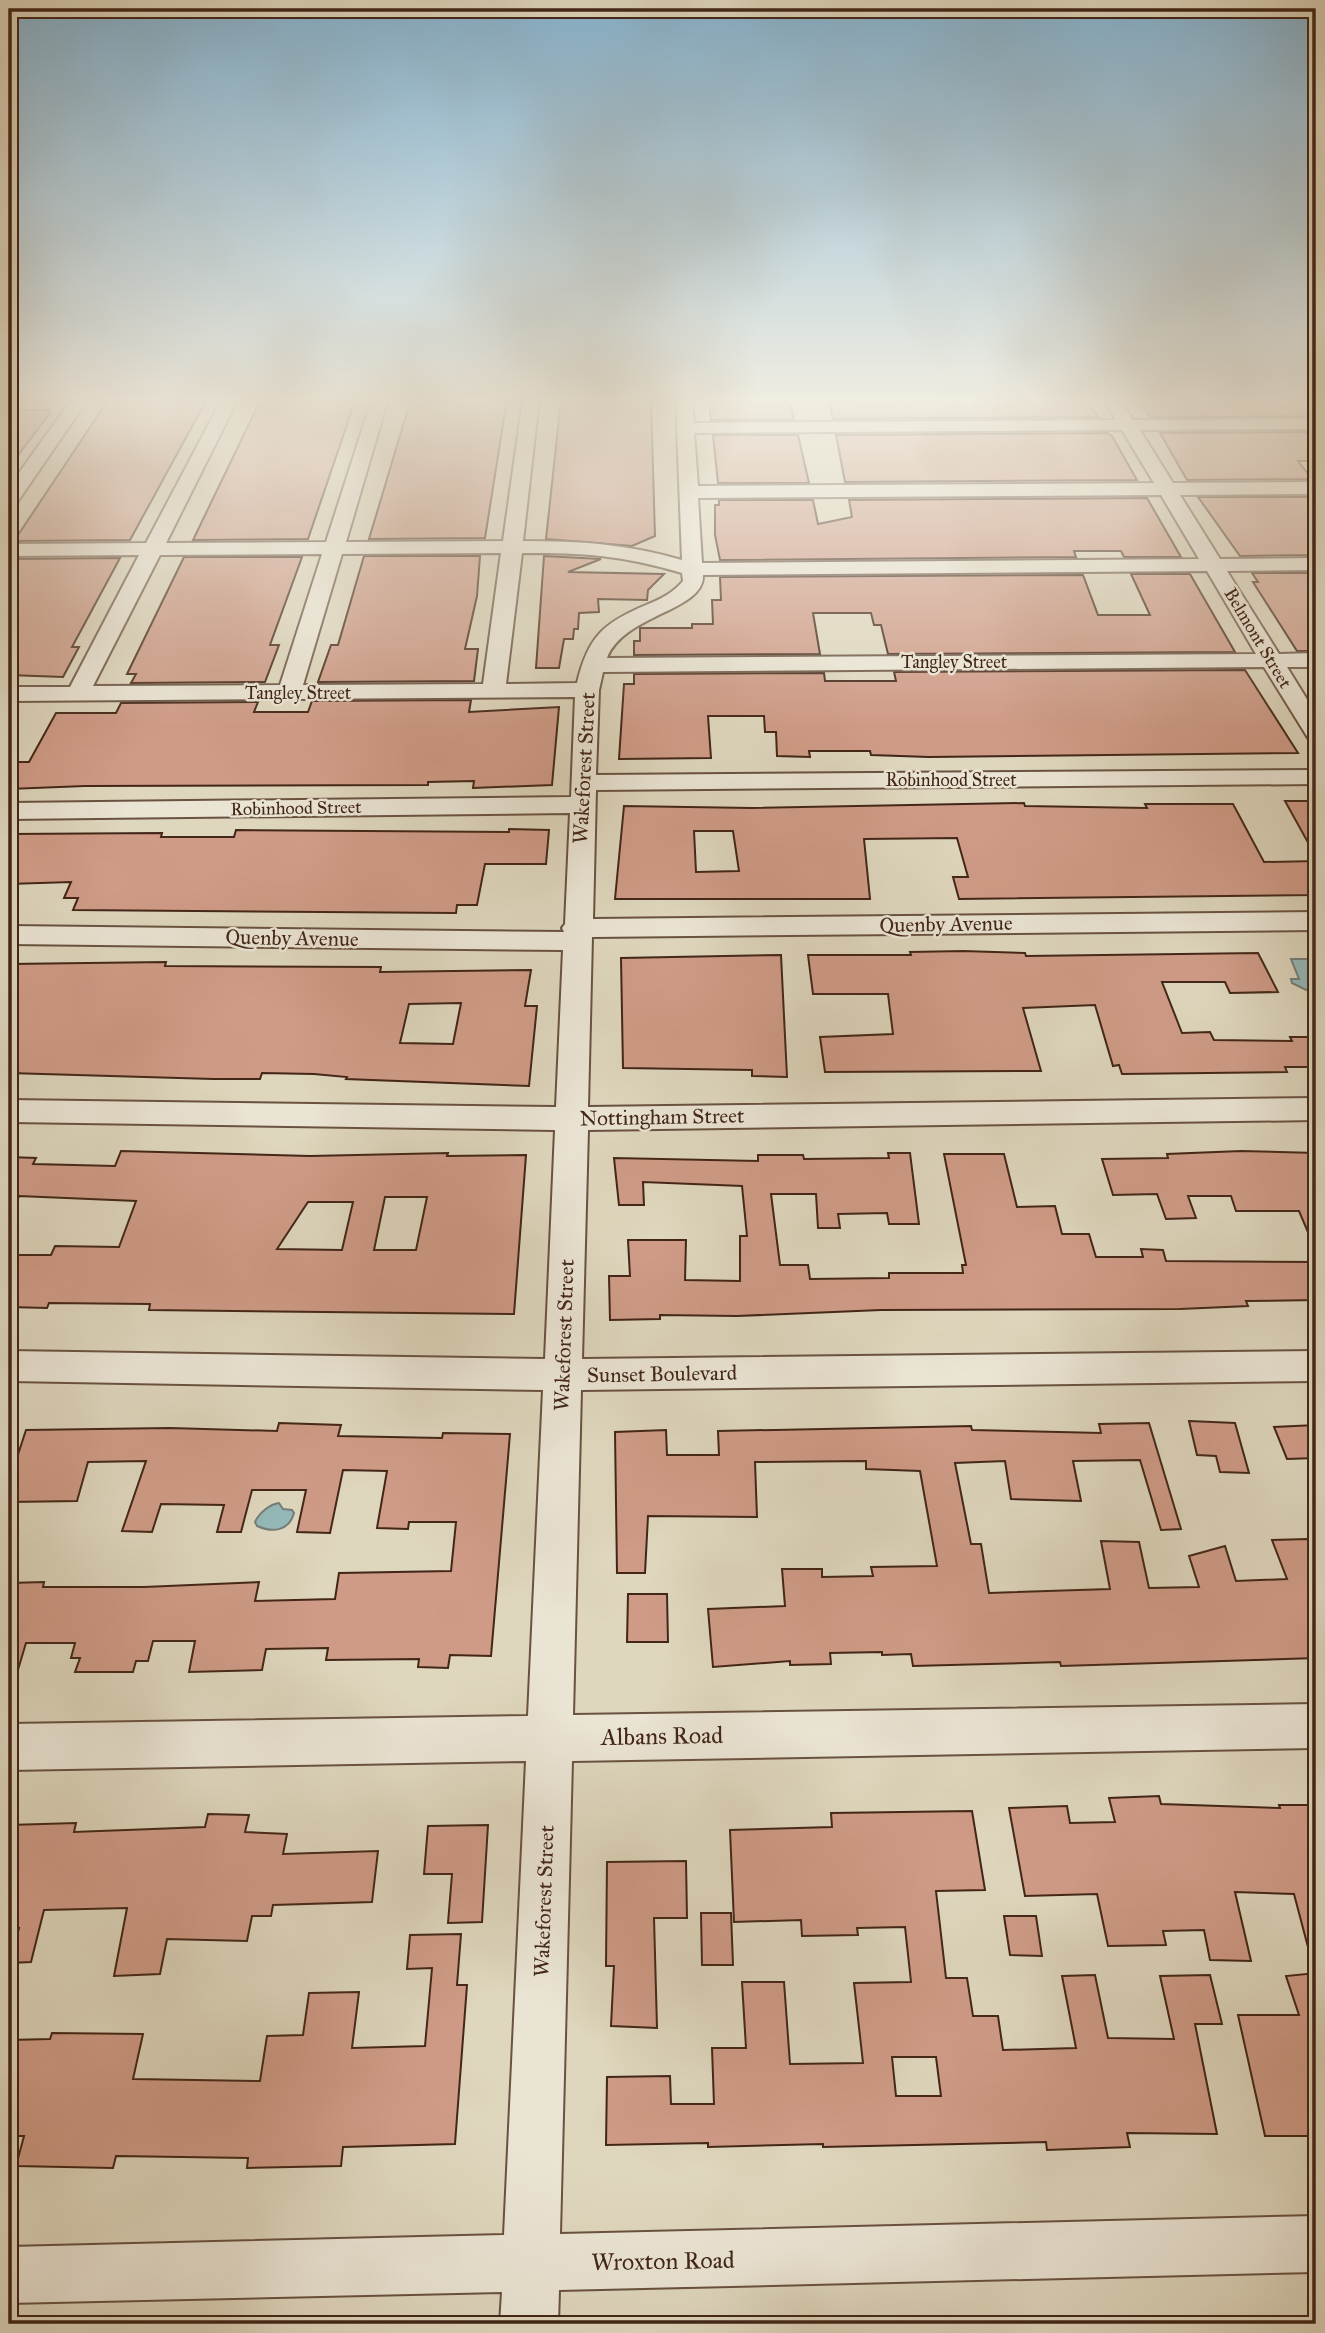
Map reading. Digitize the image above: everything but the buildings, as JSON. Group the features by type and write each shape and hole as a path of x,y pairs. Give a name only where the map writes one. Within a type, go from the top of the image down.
{"street":[{"path":"78,694 174,508"},
{"path":"289,693 346,508"},
{"path":"494,691 517,508"},
{"name":"Wakeforest Street","path":"529,2324 576,934 587,690 593,665 606,638 616,629 687,592 693,581 690,508"},
{"name":"Belmont Street","path":"1179,508 1316,733"},
{"path":"9,550 612,549 692,569 1316,565"},
{"name":"Tangley Street","path":"593,665 1316,660"},
{"name":"Tangley Street","path":"9,694 587,690"},
{"name":"Robinhood Street","path":"9,811 1316,777"},
{"name":"Quenby Avenue","path":"9,935 576,934 1316,921"},
{"name":"Nottingham Street","path":"9,1111 570,1118 1316,1109"},
{"name":"Sunset Boulevard","path":"9,1366 563,1375 1316,1366"},
{"name":"Albans Road","path":"9,1747 1316,1726"},
{"name":"Wroxton Road","path":"9,2275 531,2265 1316,2244"}],"water":[{"path":"1291,959 1309,959 1316,974 1316,988 1306,990 1292,983 1291,979 1299,979"},
{"path":"279,1503 283,1509 292,1510 294,1513 288,1524 274,1530 257,1526 255,1522 262,1512"}]}
